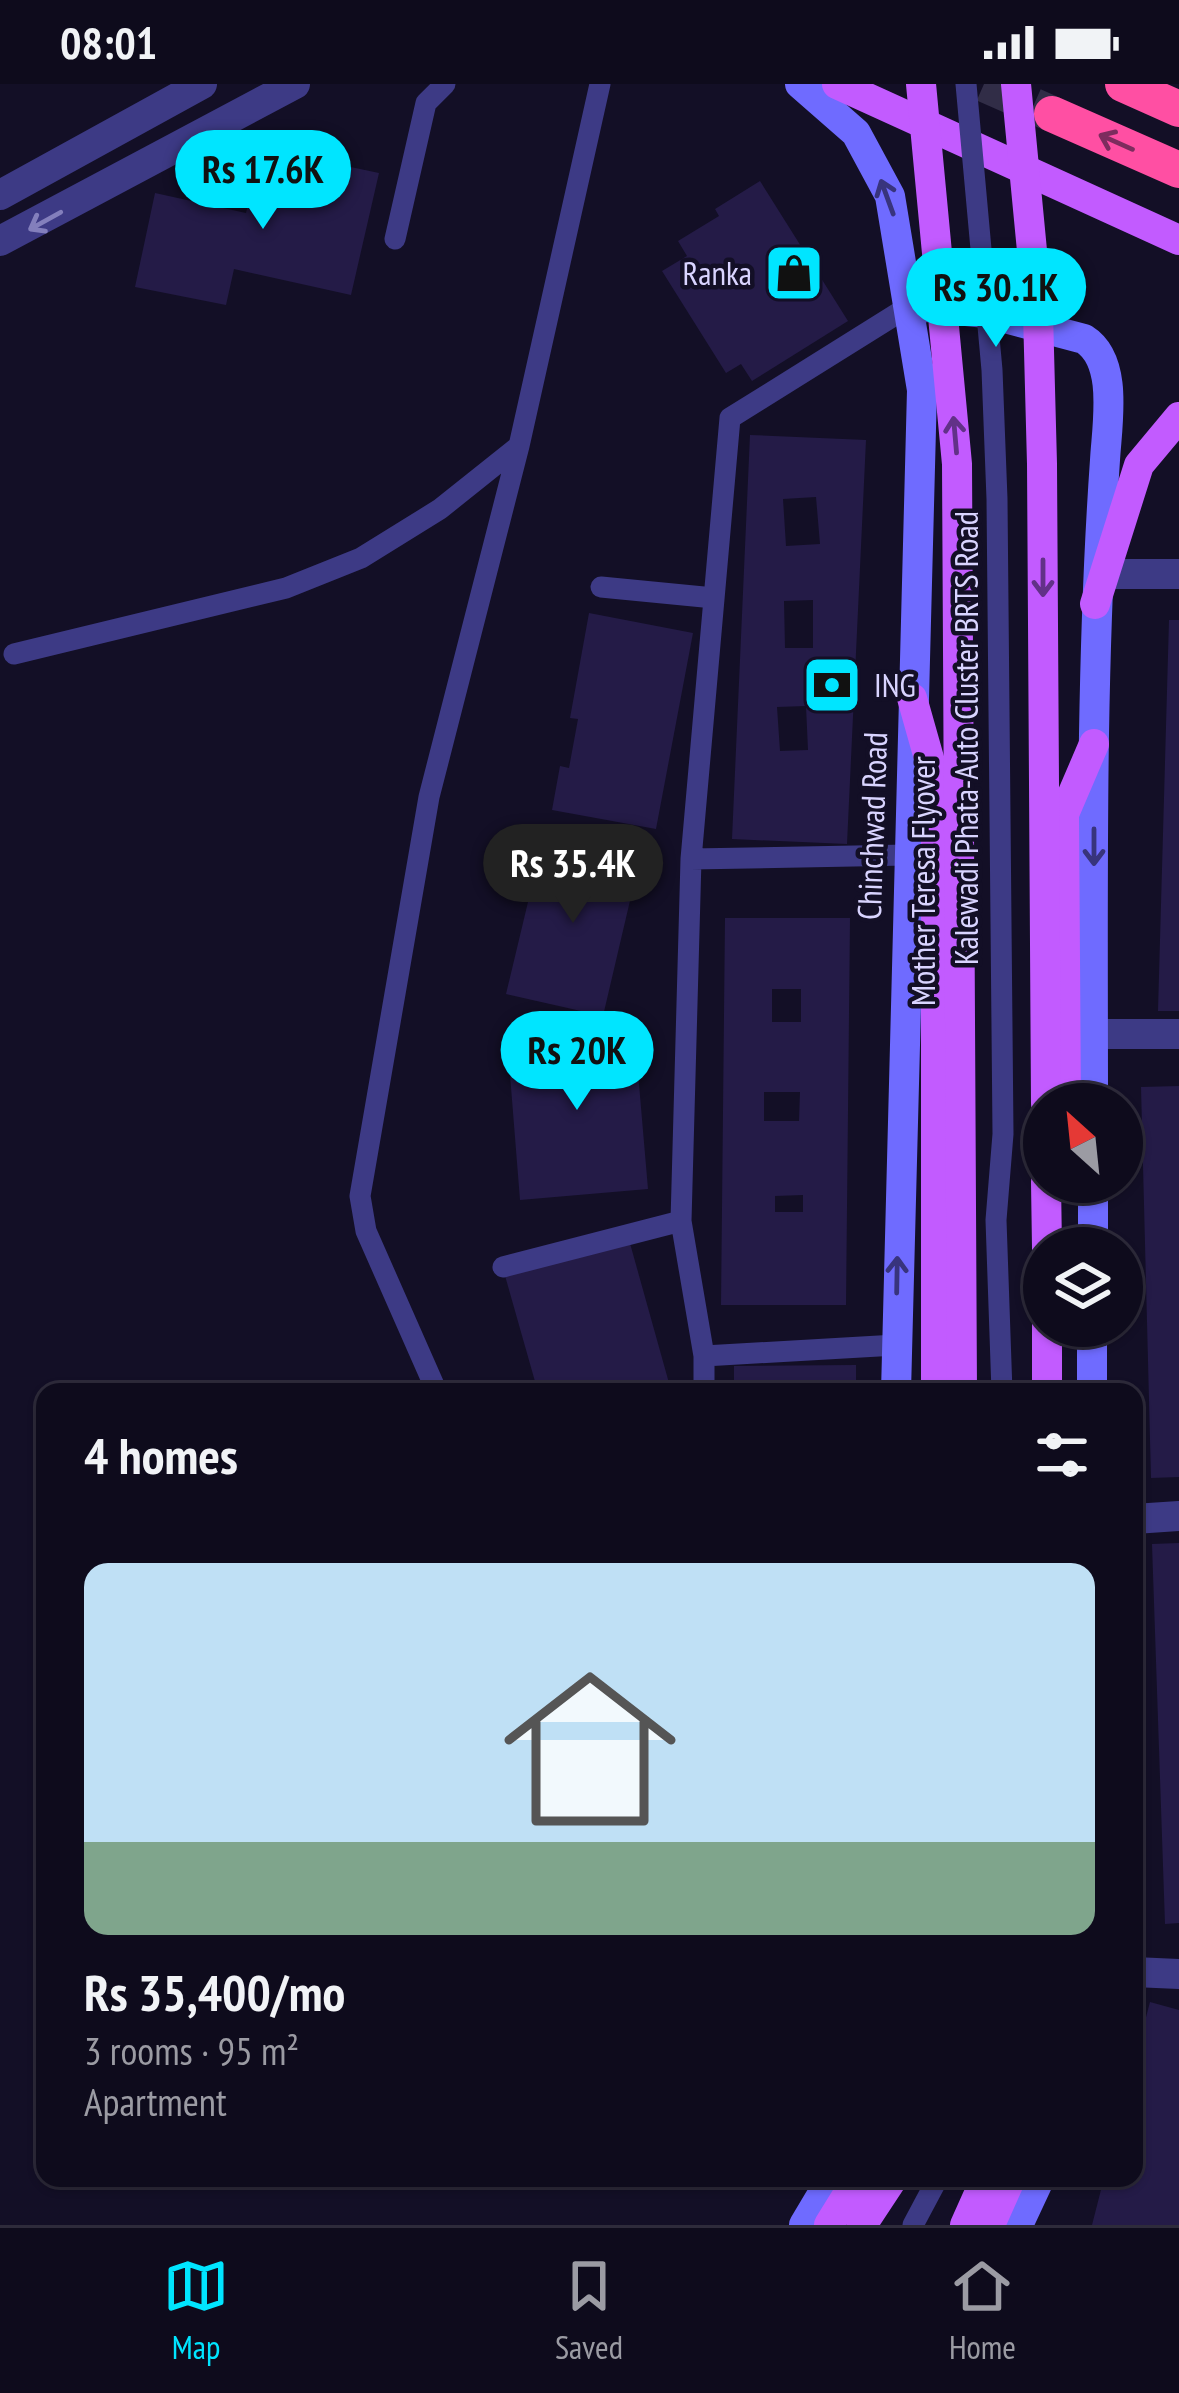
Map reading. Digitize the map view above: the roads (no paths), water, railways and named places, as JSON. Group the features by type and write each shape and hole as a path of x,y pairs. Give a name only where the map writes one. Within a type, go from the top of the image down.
{"highway":[{"path":"1123,84 1179,109"},
{"path":"1052,114 1179,170"}],"main road":[{"path":"837,84 1179,240"},
{"name":"Mother Teresa Flyover","path":"921,84 957,464 962,1383"},
{"path":"1016,84 1040,400 1046,1083"},
{"path":"1095,604 1139,465 1179,417"},
{"path":"912,698 936,783 936,1383"},
{"path":"1066,1083 1064,814 1094,744"},
{"path":"1047,1347 1047,1383"},
{"path":"1064,1383 1065,1347"},
{"path":"829,2225 853,2187"},
{"path":"862,2225 886,2187"},
{"path":"965,2225 982,2187"},
{"path":"990,2225 1007,2187"}],"street":[{"path":"0,195 202,84"},
{"path":"1,244 295,84"},
{"name":"Chinchwad Road","path":"800,84 856,133 890,196 922,390 896,1383"},
{"path":"911,305 986,313 1096,347 1105,368 1108,420 1095,604 1093,1083"},
{"path":"1105,574 1179,574"},
{"path":"1093,1034 1179,1034"},
{"path":"1092,1347 1092,1383"},
{"path":"1143,1518 1179,1516"},
{"path":"1143,1972 1179,1974"},
{"path":"804,2225 827,2187"},
{"path":"1018,2225 1036,2187"}],"lane":[{"path":"394,238 426,103 445,84"},
{"path":"433,1383 366,1231 360,1196 429,797 519,446 600,84"},
{"name":"Kalewadi Phata-Auto Cluster BRTS Road","path":"966,84 992,370 998,499 1003,1134 996,1220 1002,1383"},
{"path":"704,1383 704,1356 681,1221 691,859 730,418 911,305"},
{"path":"14,654 286,588 361,558 440,509 519,446"},
{"path":"602,587 714,598"},
{"path":"691,859 907,855"},
{"path":"503,1267 681,1221"},
{"path":"704,1356 896,1345"},
{"path":"913,2225 933,2187"}],"tunnel":[{"path":"984,84 1052,114"}],"place":[{"name":"Ranka","path":"794,273"},
{"name":"ING","path":"832,685"}]}
